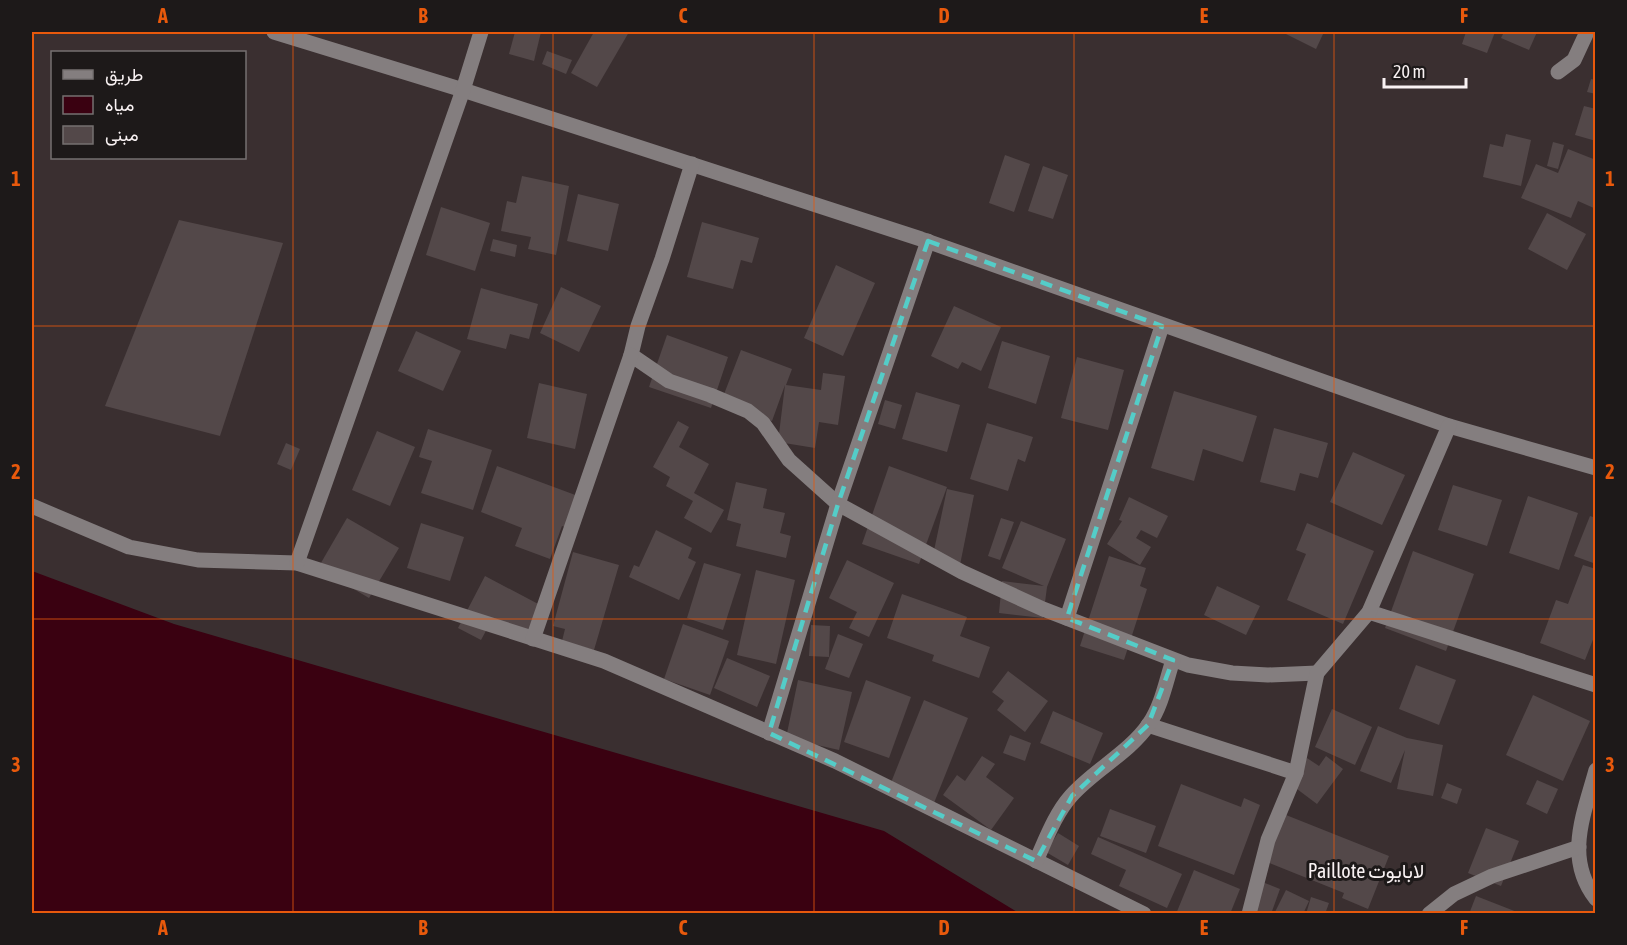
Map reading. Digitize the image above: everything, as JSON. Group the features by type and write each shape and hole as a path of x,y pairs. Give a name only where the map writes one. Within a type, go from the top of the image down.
{"street":[{"path":"274,32 463,90 928,241 1449,426 1596,468"},
{"path":"297,563 463,90 481,32"},
{"path":"1558,72 1574,60 1587,32"},
{"path":"533,639 631,355 638,326 692,164"},
{"path":"769,733 838,504 928,241"},
{"path":"1066,618 1162,326"},
{"path":"631,355 669,381 748,411 763,423 789,460 838,504 962,572 1066,618 1188,665 1232,673 1268,675 1317,673"},
{"path":"1249,914 1268,840 1296,773 1317,673 1369,612 1449,426"},
{"path":"32,506 129,547 198,560 297,563 604,661 835,761 1144,914"},
{"path":"1369,612 1596,685"},
{"path":"1036,861 1059,812 1072,796 1134,741 1148,725 1159,706 1173,660"},
{"path":"1148,725 1296,773"},
{"path":"1596,770 1578,836 1580,864 1590,892 1596,899"},
{"path":"1429,914 1454,894 1492,876 1578,847"}],"highlighted area":[{"path":"928,241 1162,326 1067,618 1173,660 1148,725 1072,796 1036,861 769,733 838,504"}],"water":[{"path":"32,571 174,624 884,831 1019,913 32,913"}],"building":[{"path":"515,32 541,32 534,61 509,54"},
{"path":"594,32 629,32 597,87 571,73"},
{"path":"1282,32 1324,32 1316,49"},
{"path":"1466,32 1495,32 1487,53 1462,44"},
{"path":"1504,32 1537,32 1529,50 1501,38"},
{"path":"547,51 572,60 566,74 542,64"},
{"path":"1591,79 1596,80 1596,94 1587,92"},
{"path":"1584,106 1596,109 1596,141 1575,135"},
{"path":"1506,134 1531,140 1521,186 1483,177 1490,144 1503,147"},
{"path":"1553,142 1564,145 1558,169 1547,166"},
{"path":"1568,149 1596,160 1596,209 1578,201 1571,218 1521,198 1536,164 1558,173"},
{"path":"1005,155 1030,164 1014,212 989,203"},
{"path":"1043,166 1068,175 1053,219 1028,211"},
{"path":"522,176 569,186 556,255 528,249 531,237 501,231 507,201 516,203"},
{"path":"578,194 619,204 608,251 567,241"},
{"path":"441,207 490,223 475,271 426,255"},
{"path":"1547,213 1586,234 1567,270 1528,249"},
{"path":"179,220 283,243 220,436 105,406"},
{"path":"702,222 759,238 752,263 741,260 733,289 687,277"},
{"path":"493,239 517,245 515,257 490,251"},
{"path":"836,265 875,283 843,356 804,338"},
{"path":"561,287 601,306 579,352 540,333"},
{"path":"481,288 538,304 529,339 510,334 506,349 467,339"},
{"path":"954,306 1001,327 981,371 962,362 958,369 931,356"},
{"path":"416,331 461,351 443,391 398,371"},
{"path":"667,335 728,357 711,408 649,387"},
{"path":"1002,341 1050,356 1036,404 988,388"},
{"path":"741,350 792,369 786,385 821,390 823,373 845,376 838,425 819,422 815,448 778,442 785,385 772,421 721,402"},
{"path":"1077,357 1124,370 1108,430 1061,418"},
{"path":"539,383 587,394 575,449 527,438"},
{"path":"1174,391 1257,416 1243,462 1203,449 1194,481 1151,468"},
{"path":"916,392 960,405 947,452 902,439"},
{"path":"885,400 902,405 895,429 878,424"},
{"path":"678,421 689,427 679,447 709,464 694,493 724,510 711,533 684,518 693,501 666,486 670,477 653,467"},
{"path":"987,423 1033,437 1025,462 1018,459 1008,491 970,479"},
{"path":"1274,428 1328,443 1318,478 1300,473 1295,491 1260,482"},
{"path":"428,429 492,450 473,510 421,493 432,461 419,457"},
{"path":"377,431 415,447 390,506 352,490"},
{"path":"286,443 300,449 291,470 277,464"},
{"path":"1353,452 1405,475 1382,525 1330,502"},
{"path":"497,466 578,496 567,528 562,526 550,559 515,546 522,528 481,512"},
{"path":"889,466 947,487 919,564 862,544"},
{"path":"736,482 767,489 763,508 785,513 780,533 791,536 786,558 736,546 741,524 727,520"},
{"path":"1453,485 1502,500 1487,546 1438,530"},
{"path":"947,489 974,495 960,565 932,560"},
{"path":"1528,496 1578,513 1559,570 1509,553"},
{"path":"1129,497 1168,516 1157,538 1141,530 1136,538 1151,547 1140,565 1107,544 1122,521 1119,520"},
{"path":"1590,516 1596,518 1596,564 1574,556"},
{"path":"347,518 399,548 369,598 318,568"},
{"path":"1001,518 1014,522 1000,560 988,556"},
{"path":"1021,521 1066,539 1047,587 1043,618 999,613 1002,581 1044,586 1002,568"},
{"path":"421,523 464,537 450,581 407,568"},
{"path":"1307,523 1374,551 1343,624 1287,600 1306,554 1296,550"},
{"path":"656,530 692,548 688,558 696,562 679,600 629,577 634,565 639,567"},
{"path":"1413,551 1474,574 1446,651 1385,628"},
{"path":"573,552 619,565 594,650 562,641 565,629 553,626"},
{"path":"1109,556 1146,568 1140,586 1147,589 1124,660 1080,646"},
{"path":"847,560 894,583 869,637 849,628 857,612 829,598"},
{"path":"704,563 741,574 723,630 687,618"},
{"path":"1583,565 1596,569 1596,632 1585,660 1540,643 1556,600 1568,604"},
{"path":"756,570 795,580 776,664 737,655"},
{"path":"485,576 542,606 526,635 493,618 481,640 458,628"},
{"path":"1217,586 1260,606 1246,635 1204,615"},
{"path":"902,594 967,617 960,636 990,647 979,678 932,661 934,655 887,638"},
{"path":"683,624 729,641 710,695 664,679"},
{"path":"811,625 830,626 829,657 809,656"},
{"path":"838,634 863,644 849,678 825,669"},
{"path":"727,658 770,676 757,707 714,688"},
{"path":"1416,665 1456,680 1439,725 1399,709"},
{"path":"1008,671 1048,701 1025,732 997,710 1004,701 992,692"},
{"path":"798,680 852,692 839,750 786,738"},
{"path":"866,680 911,697 889,758 844,742"},
{"path":"1533,695 1590,721 1563,781 1506,755"},
{"path":"924,700 968,718 934,803 890,785"},
{"path":"1332,709 1372,727 1355,765 1315,747"},
{"path":"1053,711 1103,733 1090,764 1040,743"},
{"path":"1378,726 1407,738 1443,745 1433,796 1397,789 1405,750 1391,783 1360,771"},
{"path":"1010,735 1031,743 1025,761 1003,753"},
{"path":"982,756 995,764 986,777 1014,798 991,830 943,795 957,775 965,781"},
{"path":"1326,756 1343,769 1317,804 1289,783 1307,758 1319,766"},
{"path":"1537,780 1558,789 1547,814 1526,804"},
{"path":"1447,783 1462,789 1457,804 1441,798"},
{"path":"1181,784 1241,807 1244,798 1260,805 1234,875 1158,846"},
{"path":"1110,809 1156,826 1146,853 1100,836"},
{"path":"1281,813 1389,856 1368,909 1342,898 1344,893 1262,860"},
{"path":"1486,828 1519,841 1501,886 1468,873"},
{"path":"1058,833 1079,846 1068,865 1046,852"},
{"path":"1098,837 1182,874 1167,908 1119,886 1126,870 1091,854"},
{"path":"1194,870 1240,889 1230,914 1176,914"},
{"path":"1257,880 1280,889 1271,914 1263,914 1247,907"},
{"path":"1286,890 1309,901 1303,914 1274,914"},
{"path":"1476,896 1517,912 1517,914 1469,914"},
{"path":"1311,897 1329,903 1325,914 1306,914"}],"district":[{"name":"Paillote لابايوت","path":"1366,870"}]}
